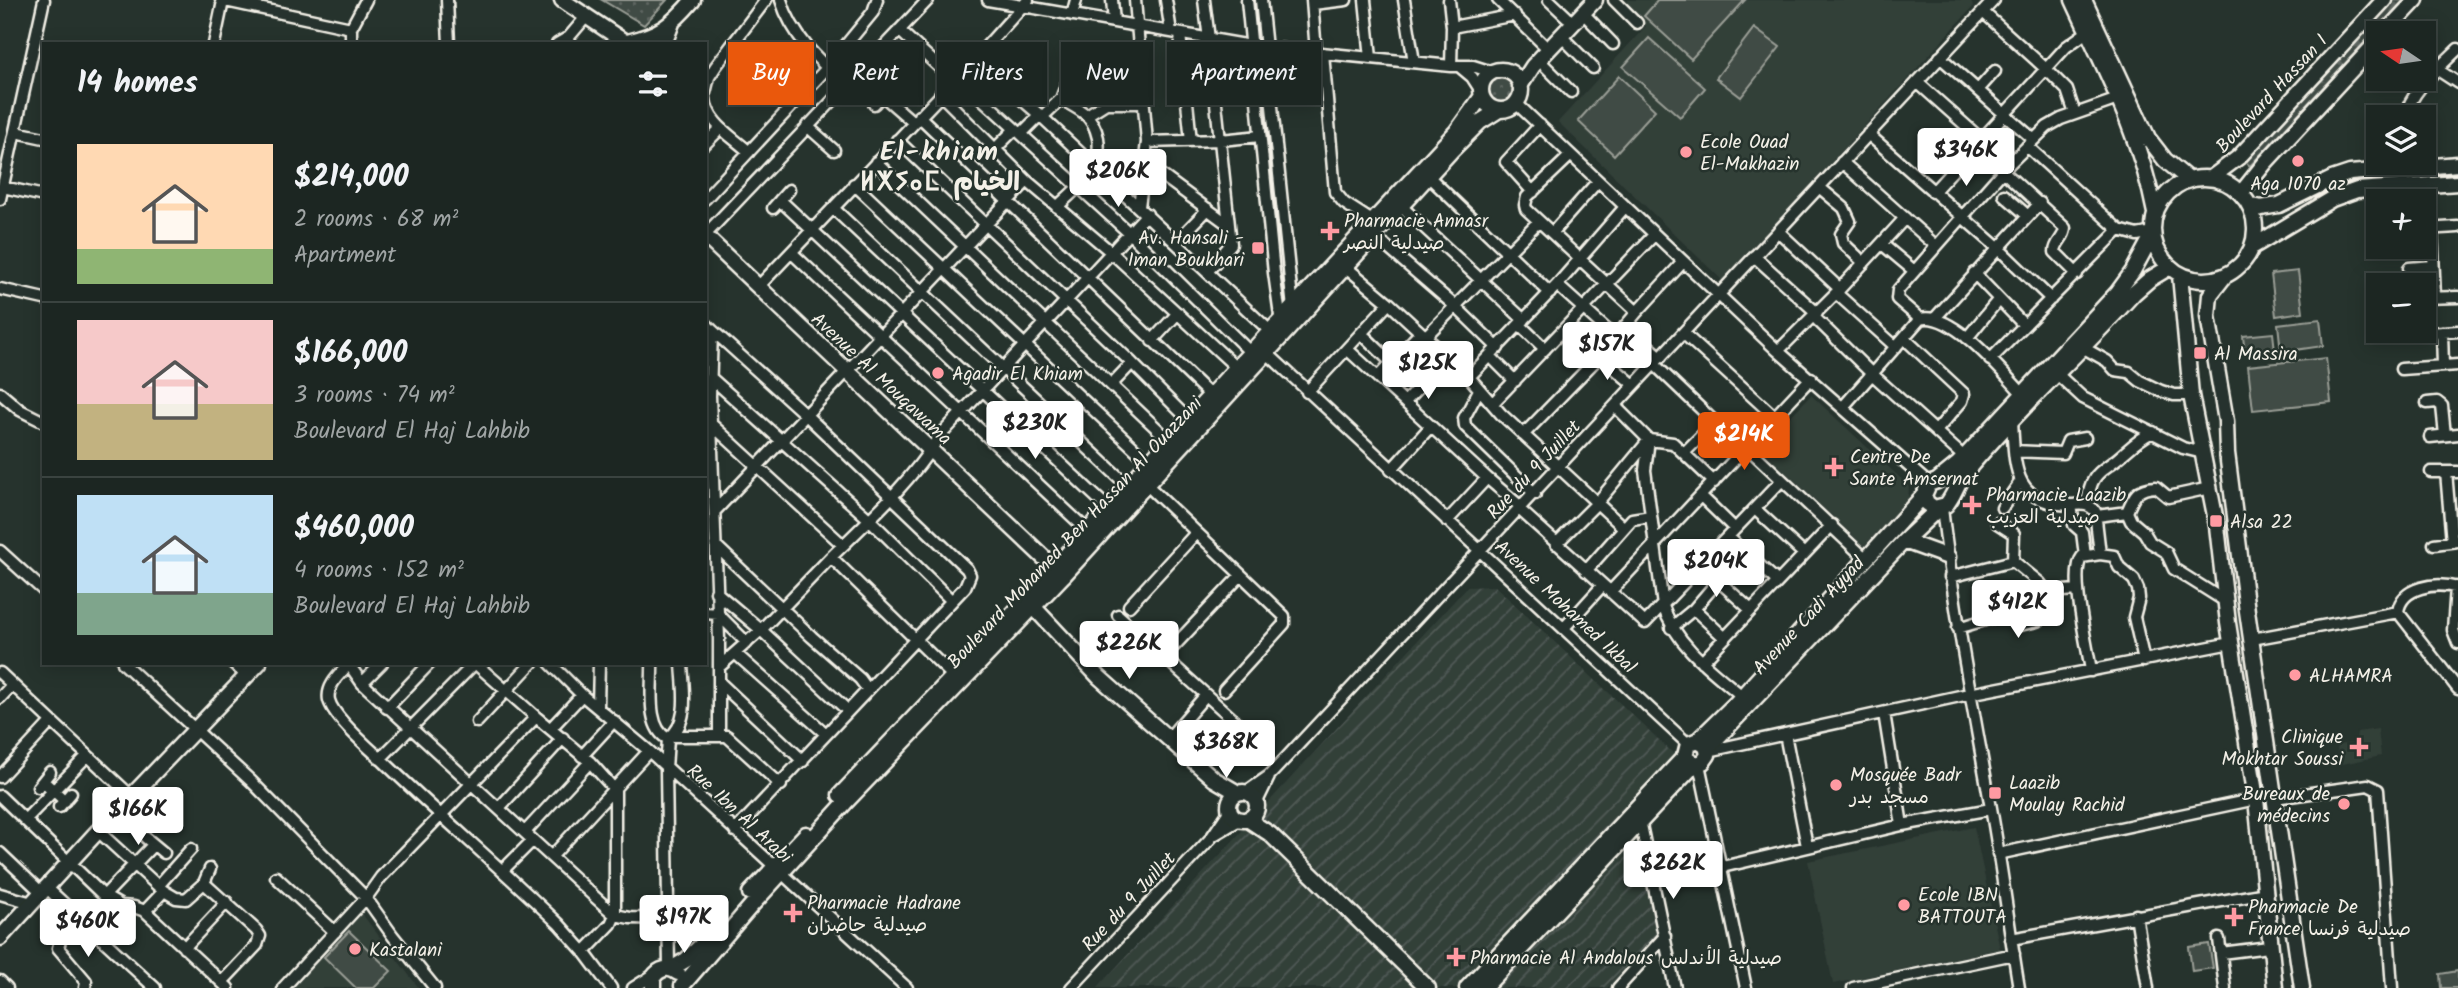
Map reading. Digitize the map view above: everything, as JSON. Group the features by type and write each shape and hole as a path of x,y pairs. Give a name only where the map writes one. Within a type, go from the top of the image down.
{"street":[{"path":"0,198 44,0"},
{"path":"214,42 222,0 261,4 351,28"},
{"path":"351,42 351,28 366,0"},
{"path":"447,0 449,42"},
{"path":"562,0 625,42"},
{"path":"630,42 672,23 693,0"},
{"path":"707,85 716,66 766,0"},
{"path":"781,0 799,37 827,68"},
{"path":"707,197 827,68 873,12 877,0"},
{"path":"887,42 928,0"},
{"path":"988,0 1025,3 1072,15 1228,42"},
{"path":"1072,15 1076,0"},
{"path":"1112,0 1114,22"},
{"path":"1135,0 1139,42"},
{"path":"1166,0 1175,33 1191,141"},
{"path":"1204,0 1211,39 1231,244 1208,271"},
{"path":"1247,0 1251,42"},
{"path":"1261,0 1265,42"},
{"path":"1317,42 1312,2 1346,0"},
{"path":"1365,0 1371,58"},
{"path":"1404,0 1414,62"},
{"path":"1449,0 1455,66"},
{"path":"1498,0 1543,44"},
{"path":"1549,0 1567,17"},
{"path":"1481,94 1484,80 1526,61 1567,17 1595,0"},
{"path":"1614,0 1637,23"},
{"name":"Rue du 9 Juillet","path":"1071,988 1211,838 1243,811 1269,776 1994,0"},
{"path":"2073,0 2140,148 2155,214 2153,233 2158,252 2175,271 2199,280 2224,277"},
{"path":"2084,0 2148,138 2165,160 2189,180"},
{"path":"2396,21 2416,0"},
{"name":"Boulevard Hassan I","path":"2211,178 2239,158 2380,1"},
{"path":"990,42 1025,3"},
{"path":"1455,66 1472,77 1489,106 1499,110 1511,107 1516,103 1520,86 1583,7"},
{"path":"1583,7 1614,44"},
{"path":"1983,12 2067,90 2075,114"},
{"path":"1452,27 1515,15"},
{"path":"560,42 569,37 586,16"},
{"path":"665,42 672,23"},
{"path":"899,30 937,63"},
{"path":"1933,192 2066,47 2087,32"},
{"path":"1561,36 1593,68"},
{"path":"2409,105 2458,49"},
{"path":"1321,53 1480,67 1516,77 1520,86"},
{"path":"2241,193 2264,163 2366,54"},
{"path":"1940,57 2006,114 2030,143 2119,230 2137,235 2153,233"},
{"path":"1539,60 1571,92"},
{"path":"1321,70 1335,192 1344,204 1372,221"},
{"path":"2438,70 2458,83"},
{"path":"1978,90 1995,71"},
{"path":"1917,82 1983,139 2065,228 2064,236 2057,244 2055,252 2077,274"},
{"name":"Boulevard Mohamed Ben Hassan Al Ouazzani","path":"662,975 686,960 704,944 778,871 940,703 1058,571 1146,484 1266,352 1294,314 1372,221 1456,132 1481,94"},
{"path":"758,287 937,97"},
{"path":"996,148 1061,99"},
{"path":"2023,394 1967,338 1934,318 1920,319 1900,302 1896,296 1899,286 2006,167 2053,123 2118,99"},
{"path":"1516,103 1778,351 1930,487 1930,506 1940,508 1950,502 1952,493 1966,471 2142,285 2175,271"},
{"path":"707,234 828,104"},
{"path":"707,105 710,116 749,152"},
{"path":"896,105 916,119 1008,202 1211,396"},
{"path":"951,105 1027,181 1111,252 1237,368"},
{"path":"986,105 1128,232 1251,353"},
{"path":"1028,105 1278,335"},
{"path":"1057,206 1096,169 1099,150 1097,133 1087,115 1071,105"},
{"path":"1087,115 1103,105"},
{"path":"719,667 761,630 870,520 932,450 939,437 1128,232 1143,211 1147,142 1144,105"},
{"path":"1257,105 1281,319"},
{"path":"1272,105 1294,314"},
{"name":"Boulevard Mohamed Ben Hassan Al Ouazzani","path":"1058,571 1108,508 1237,368 1251,353 1278,335 1281,319 1294,314 1346,267 1480,122 1499,110"},
{"path":"1533,192 1506,162 1540,125"},
{"path":"807,126 834,150"},
{"path":"707,142 721,128"},
{"path":"16,132 42,138"},
{"path":"1868,134 1998,248 2051,299"},
{"path":"1147,142 1260,136"},
{"path":"897,140 1189,420"},
{"path":"1571,155 1525,200 1525,205 1528,211 1637,312"},
{"path":"876,162 1170,440"},
{"path":"1842,162 1935,246"},
{"path":"1145,163 1229,225"},
{"path":"2436,165 2458,164"},
{"path":"2249,206 2261,208 2279,205 2332,179 2366,171"},
{"path":"1428,176 1508,252 1554,289 1583,308 1615,337"},
{"path":"2155,214 2168,193 2189,180 2211,178 2241,193 2254,219 2252,247 2241,264 2224,277 2210,295 2208,316 2226,421 2227,453 2302,988"},
{"path":"715,511 1027,181"},
{"path":"1552,233 1598,181"},
{"path":"2252,247 2332,199 2357,190 2458,183"},
{"path":"855,184 1150,463"},
{"path":"3,187 42,196"},
{"path":"1819,187 1847,211 1850,221 1841,238 1845,246 1864,263"},
{"path":"772,208 789,190"},
{"path":"2004,195 2028,216"},
{"path":"780,200 1108,508"},
{"path":"1934,318 2040,203"},
{"path":"1401,206 1481,278 1545,349"},
{"path":"1469,377 1554,289 1625,207"},
{"path":"833,208 1128,486"},
{"path":"1177,242 1208,209"},
{"path":"1778,351 1905,218"},
{"path":"1379,376 1391,362 1455,306 1539,221"},
{"path":"2436,228 2458,227"},
{"path":"1990,360 2119,230"},
{"path":"1778,231 1896,347"},
{"name":"Avenue Cadi Ayyad","path":"1484,988 1640,820 1742,696 1930,487 1964,457 2123,286 2153,233"},
{"path":"1493,403 1654,235"},
{"path":"1374,236 1455,306 1498,348"},
{"name":"Avenue Al Mouqawama","path":"707,238 1058,571"},
{"path":"1882,244 1913,270"},
{"path":"792,253 1088,531"},
{"path":"1754,256 1872,374 1964,457"},
{"path":"2432,259 2433,273"},
{"path":"1523,435 1601,355 1683,262"},
{"path":"2409,268 2433,266"},
{"path":"1346,267 1469,377 1523,435 1623,527"},
{"path":"2175,271 2191,395 2217,526 2225,601 2256,799 2275,988"},
{"path":"1974,274 2024,325"},
{"path":"0,289 42,299"},
{"path":"2436,297 2458,297"},
{"path":"1967,338 1999,299"},
{"path":"1307,392 1389,303"},
{"path":"1152,341 1178,313"},
{"path":"1843,407 1920,319"},
{"path":"1568,325 1634,386"},
{"path":"709,326 709,488 715,511 720,736"},
{"path":"709,326 892,496 968,569 970,575 967,584 952,601 735,831"},
{"path":"1625,326 1715,422 1832,525 1866,559"},
{"path":"2436,332 2458,331"},
{"path":"2442,332 2443,366"},
{"path":"1361,333 1391,362"},
{"path":"1683,333 1775,417"},
{"path":"1904,338 1964,394 1962,401 1936,431"},
{"path":"2082,347 2107,361 2115,370 2129,372 2140,382 2174,395 2191,395"},
{"path":"1347,349 1643,622 1663,606 1782,480"},
{"name":"Avenue Mohamed Ikbal","path":"1266,352 1697,752"},
{"path":"1490,356 1515,381"},
{"path":"1406,401 1447,358"},
{"path":"1112,384 1132,363"},
{"path":"2401,369 2458,365"},
{"path":"2057,374 2083,398 2183,448 2203,453"},
{"path":"710,377 870,520 952,601"},
{"path":"1564,628 1655,545 1811,378"},
{"path":"1479,390 1463,421 1465,426 1535,494"},
{"path":"0,393 20,410 42,421"},
{"path":"2427,403 2437,402 2442,406 2445,435"},
{"path":"1615,406 1649,440 1673,443 1714,482"},
{"path":"2012,421 2020,482 2028,491 2046,502 2094,507 2100,554"},
{"path":"1685,452 1715,422"},
{"path":"710,423 843,545"},
{"path":"1391,470 1432,426"},
{"path":"2087,505 2090,484 2098,473 2132,445 2153,432"},
{"path":"2430,437 2458,434"},
{"path":"2014,451 2063,453 2068,441 2085,438"},
{"path":"1556,544 1597,503 1649,440"},
{"path":"1649,440 1645,470 1663,606 1671,628 1702,662 1742,696"},
{"path":"2431,472 2458,472"},
{"path":"2434,544 2455,541 2446,472"},
{"path":"1447,521 1487,478"},
{"path":"2002,508 2020,482"},
{"path":"1146,484 1284,616 1285,621 1224,690"},
{"path":"1930,487 1947,484 1952,493"},
{"path":"2210,488 2168,497 2155,487 2143,488 2133,496 2127,512 2131,521 2144,532 2150,542 2166,552 2174,569 2225,601"},
{"path":"1701,496 1778,582"},
{"path":"2071,505 2074,525 2082,532 2085,556"},
{"path":"1940,508 2019,988"},
{"name":"Avenue Cadi Ayyad","path":"1467,988 1904,541 1940,508"},
{"path":"1755,509 1804,554"},
{"path":"2096,516 2127,512"},
{"path":"1586,571 1632,519 1651,516"},
{"path":"1997,523 2014,534 2013,561"},
{"path":"1702,662 1832,525"},
{"path":"1129,606 1196,533"},
{"path":"1904,541 1948,557"},
{"path":"715,545 860,678 868,690"},
{"path":"0,552 42,590"},
{"path":"2091,671 2078,590 2078,562 2085,556 2114,556 2122,572 2137,584 2139,598 2134,617 2144,661"},
{"path":"831,557 953,676"},
{"path":"1950,577 2013,561"},
{"path":"1958,628 1993,620 2008,613 2013,614 2020,625 2037,621 2045,615 2047,592 2013,561"},
{"path":"1701,565 1751,610"},
{"path":"1174,646 1241,575"},
{"path":"1671,628 1694,609 1718,581"},
{"path":"2458,643 2453,630 2457,588 2436,586 2417,589 2399,602 2398,612 2458,689"},
{"path":"2047,592 2078,590"},
{"path":"716,592 848,711"},
{"path":"1030,603 1098,677 1214,779 1243,811 1428,988"},
{"name":"Boulevard Mohamed Ben Hassan Al Ouazzani","path":"682,987 778,871 953,676 1030,603"},
{"path":"1694,609 1725,638"},
{"path":"2252,639 2398,612"},
{"path":"707,613 718,614 747,643"},
{"path":"1118,615 1247,732"},
{"path":"1746,988 1697,752 1969,694 2231,643"},
{"path":"736,654 826,734"},
{"path":"124,665 282,811 366,898 435,988"},
{"path":"235,665 247,676"},
{"path":"0,938 257,665"},
{"path":"347,665 329,691 329,702 350,730 559,924 584,951 611,988"},
{"path":"349,665 387,708 615,915 670,919"},
{"path":"362,683 380,665"},
{"path":"387,708 428,665"},
{"path":"380,759 474,665"},
{"path":"476,665 563,738 615,790 615,915 611,923 584,951"},
{"path":"477,722 530,665"},
{"name":"Rue Ibn Al Arabi","path":"552,665 907,988"},
{"path":"598,707 599,665"},
{"path":"652,665 654,720 663,736 727,736 781,785"},
{"path":"662,975 670,919 667,769 671,737 679,729 683,717 682,665"},
{"path":"0,673 132,797"},
{"path":"719,682 803,761"},
{"path":"0,698 12,685"},
{"path":"551,728 582,695"},
{"path":"1168,739 1205,696"},
{"path":"1884,713 1902,825"},
{"path":"283,988 366,898 381,877 537,717"},
{"path":"525,832 614,721"},
{"path":"0,777 51,722"},
{"path":"1785,734 1807,846"},
{"path":"499,808 563,738"},
{"path":"552,856 649,751"},
{"path":"25,820 87,756"},
{"path":"50,772 40,784 54,790 65,800"},
{"name":"Rue du 9 Juillet","path":"1242,793 1269,776"},
{"path":"1214,779 1253,797 1243,811"},
{"path":"2275,798 2368,785 2378,790 2392,988"},
{"path":"1242,793 1232,797 1243,811"},
{"path":"0,796 104,896 121,906 145,911 225,985 257,945 260,936 204,883"},
{"path":"1998,854 2256,799"},
{"path":"1722,867 1902,825 1991,809"},
{"path":"1640,820 1675,988"},
{"path":"98,831 161,889 176,898 186,898 204,883 210,869"},
{"path":"502,871 533,840"},
{"path":"104,896 135,865 150,841 164,853"},
{"path":"145,911 191,849"},
{"path":"0,853 40,895 79,918 155,988"},
{"path":"276,877 335,932"},
{"path":"2011,939 2266,892"},
{"path":"0,894 40,895"},
{"path":"184,948 227,902"},
{"path":"2135,988 2148,987 2136,915"},
{"path":"79,918 61,937 58,948 86,981 85,988"},
{"path":"1618,988 1665,936"},
{"path":"2219,939 2225,988"},
{"path":"2221,953 2269,947"},
{"path":"1853,988 1887,984 2014,954"},
{"path":"632,988 662,975 680,975 682,987"},
{"path":"0,981 7,988"}],"shaded area":[{"path":"1629,0 1971,0 1973,7 1723,281 1558,122 1646,26 1624,4"},
{"name":"Centre De Sante Amsernat","path":"1811,395 1909,486 1908,501 1864,546 1760,448"},
{"path":"1495,586 1674,754 1627,807 1663,930 1607,988 1097,988 1467,587"},
{"name":"Clinique Mokhtar Soussi","path":"2378,729 2381,756 2338,765 2337,745 2356,743 2357,732"},
{"name":"Ecole IBN BATTOUTA","path":"1974,827 2000,949 1833,984 1808,861"},
{"name":"Kastalani","path":"359,910 419,988 285,988"}],"green space":[{"path":"602,0 667,0 644,25"},
{"path":"1658,0 1745,0 1691,59 1644,16"},
{"path":"2393,0 2404,0 2385,21 2374,21"},
{"path":"1754,28 1780,47 1741,97 1716,78"},
{"path":"2366,29 2366,41 2250,166 2244,161"},
{"path":"1649,38 1705,88 1680,117 1623,67"},
{"path":"1500,76 1511,80 1515,91 1511,102 1500,106 1489,102 1485,91 1489,80"},
{"path":"1619,76 1655,110 1614,155 1578,121"},
{"path":"2298,271 2303,312 2276,316 2271,274"},
{"path":"2320,319 2323,346 2281,352 2278,324"},
{"path":"2273,333 2275,351 2245,355 2243,336"},
{"path":"2326,358 2331,402 2253,410 2248,366"},
{"path":"349,931 391,971 374,988 356,988 324,957"},
{"path":"2209,944 2213,968 2192,971 2189,947"},
{"path":"2458,971 2458,988 2441,988 2440,974"}],"place":[{"name":"Ecole Ouad El-Makhazin","path":"1686,152"},
{"name":"Aga 1070 az","path":"2298,161"},
{"name":"Pharmacie Annasr صيدلية النصر","path":"1330,231"},
{"name":"Av. Hansali - Iman Boukhari","path":"1258,248"},
{"name":"Al Massira","path":"2200,353"},
{"name":"Agadir El Khiam","path":"938,373"},
{"name":"Centre De Sante Amsernat","path":"1834,467"},
{"name":"Pharmacie Laazib صيدلية العزيب","path":"1972,505"},
{"name":"Alsa 22","path":"2216,521"},
{"name":"ALHAMRA","path":"2295,675"},
{"name":"Clinique Mokhtar Soussi","path":"2359,747"},
{"name":"Mosquée Badr مسجد بدر","path":"1836,785"},
{"name":"Laazib Moulay Rachid","path":"1995,793"},
{"name":"Bureaux de médecins","path":"2344,804"},
{"name":"Ecole IBN BATTOUTA","path":"1904,905"},
{"name":"Pharmacie Hadrane صيدلية حاضران","path":"793,913"},
{"name":"Pharmacie De France صيدلية فرنسا","path":"2234,917"},
{"name":"Kastalani","path":"355,949"},
{"name":"Pharmacie Al Andalous صيدلية الأندلس","path":"1456,957"}],"district":[{"name":"El-khiam ⵍⵅⵢⴰⵎ الخيام","path":"940,166"}]}
